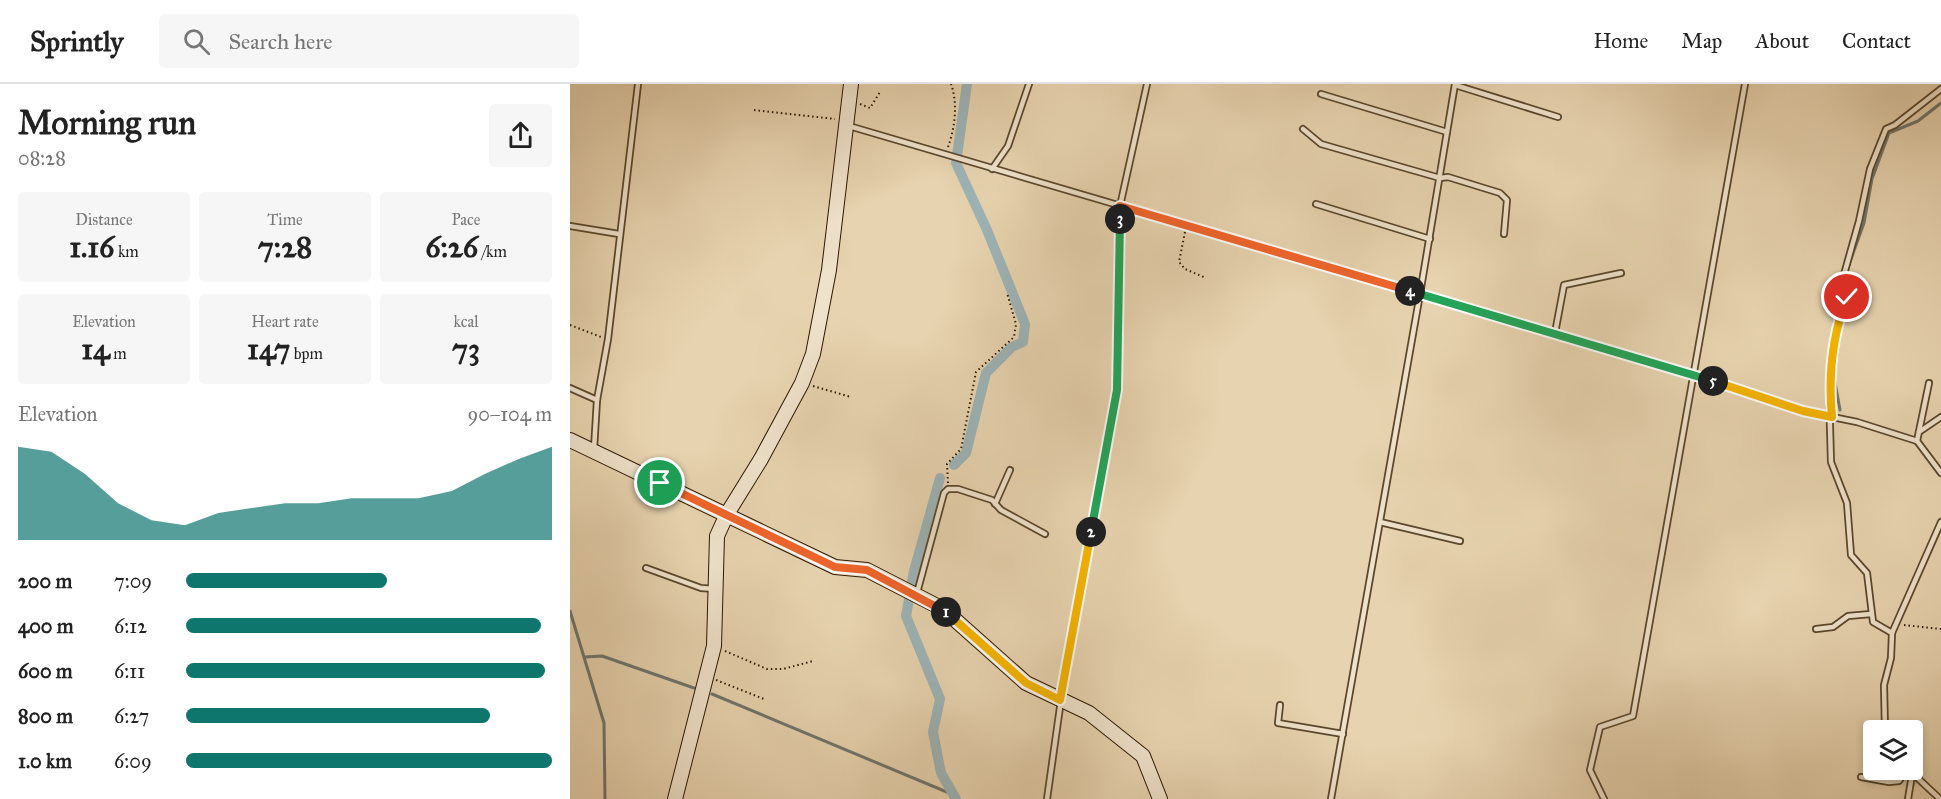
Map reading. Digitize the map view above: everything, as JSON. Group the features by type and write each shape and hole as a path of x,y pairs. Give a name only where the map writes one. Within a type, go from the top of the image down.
{"street":[{"path":"675,799 714,646 717,536 727,514 761,459 802,383 813,354 829,270 851,84"},
{"path":"570,440 835,567 867,570 943,609 1026,683 1089,713 1143,756 1160,799"}],"lane":[{"path":"594,451 597,400 608,339 638,84"},
{"path":"992,169 1008,146 1029,84"},
{"path":"1047,799 1060,700 1117,390 1120,206 1147,84"},
{"path":"1331,799 1430,239 1455,84 1558,117"},
{"path":"1604,799 1590,770 1600,727 1633,717 1745,84"},
{"path":"1892,633 1874,622 1871,614 1867,573 1851,555 1847,503 1831,462 1832,348 1847,297 1843,278 1859,221 1870,169 1886,129 1895,125 1941,89"},
{"path":"1321,94 1447,132"},
{"path":"847,122 978,165 1694,374 1803,411 1857,422 1917,441 1941,473"},
{"path":"1303,129 1321,144 1500,193 1507,200 1504,234"},
{"path":"1316,204 1430,239"},
{"path":"570,226 620,234"},
{"path":"1555,333 1564,285 1620,273"},
{"path":"1917,441 1929,383"},
{"path":"570,388 597,400"},
{"path":"1918,432 1941,417"},
{"path":"996,504 1010,470"},
{"path":"916,595 944,493 948,489 958,489 992,501 1001,510 1045,534"},
{"path":"1380,522 1460,541"},
{"path":"1885,720 1884,685 1891,658 1892,633 1941,522"},
{"path":"646,568 701,588 717,590"},
{"path":"1816,629 1833,627 1848,616 1871,614"},
{"path":"1280,705 1278,723 1343,734"},
{"path":"1878,780 1889,782 1900,780"},
{"path":"1908,799 1909,780"},
{"path":"1920,780 1940,799"}],"path":[{"path":"945,155 953,133 955,95 951,84"},
{"path":"849,100 870,108 880,92"},
{"path":"754,110 847,122"},
{"path":"1186,225 1179,262 1185,269 1206,278"},
{"path":"948,489 947,464 961,449 976,372 1014,337 1016,324 1007,292"},
{"path":"570,325 608,339"},
{"path":"802,383 851,397"},
{"path":"1896,624 1941,629"},
{"path":"714,646 767,669 783,669 813,662"},
{"path":"706,676 764,699"}],"waterway":[{"path":"954,465 966,453 986,373 1012,347 1023,342 1025,324 987,230 956,163 967,84"},
{"path":"1840,410 1834,377 1841,326 1851,297 1847,270 1864,223 1872,179 1889,133 1918,121 1941,103"},
{"path":"940,478 914,571 906,616 940,699 933,732 941,773 956,799"},
{"path":"570,611 604,723 605,799"},
{"path":"585,657 602,656 694,688"},
{"path":"712,694 954,795"}],"route":[{"path":"660,483 835,567 867,570 943,609 1026,683 1060,700 1117,390 1120,206 1694,374 1803,411 1832,417 1830,393 1832,348 1847,297"}]}
